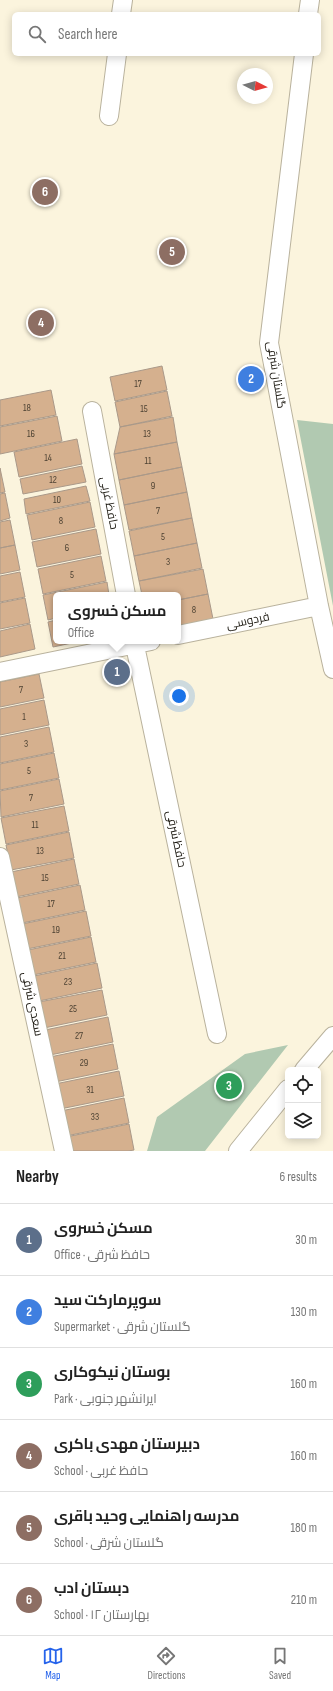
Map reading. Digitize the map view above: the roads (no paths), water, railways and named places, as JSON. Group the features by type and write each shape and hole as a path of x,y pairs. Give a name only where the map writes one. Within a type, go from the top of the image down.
{"street":[{"path":"121,12 123,0"},
{"path":"308,12 310,0"},
{"path":"109,116 116,56"},
{"name":"گلستان شرقی","path":"304,56 269,343 319,606 333,669"},
{"name":"حافظ غربی","path":"92,411 125,592"},
{"name":"فردوسی","path":"181,634 319,606"},
{"path":"0,672 131,644"},
{"name":"حافظ شرقی","path":"140,644 217,1034"},
{"name":"سعدی شرقی","path":"0,857 64,1151"},
{"path":"307,1067 333,1036"},
{"path":"238,1151 285,1093"}],"place":[{"name":"دبستان ادب","path":"45,192"},
{"name":"مدرسه راهنمایی وحید باقری","path":"172,252"},
{"name":"دبیرستان مهدی باکری","path":"41,323"},
{"name":"سوپرمارکت سید","path":"251,379"},
{"name":"مسکن خسروی","path":"117,672"},
{"name":"بوستان نیکوکاری","path":"229,1086"}]}
